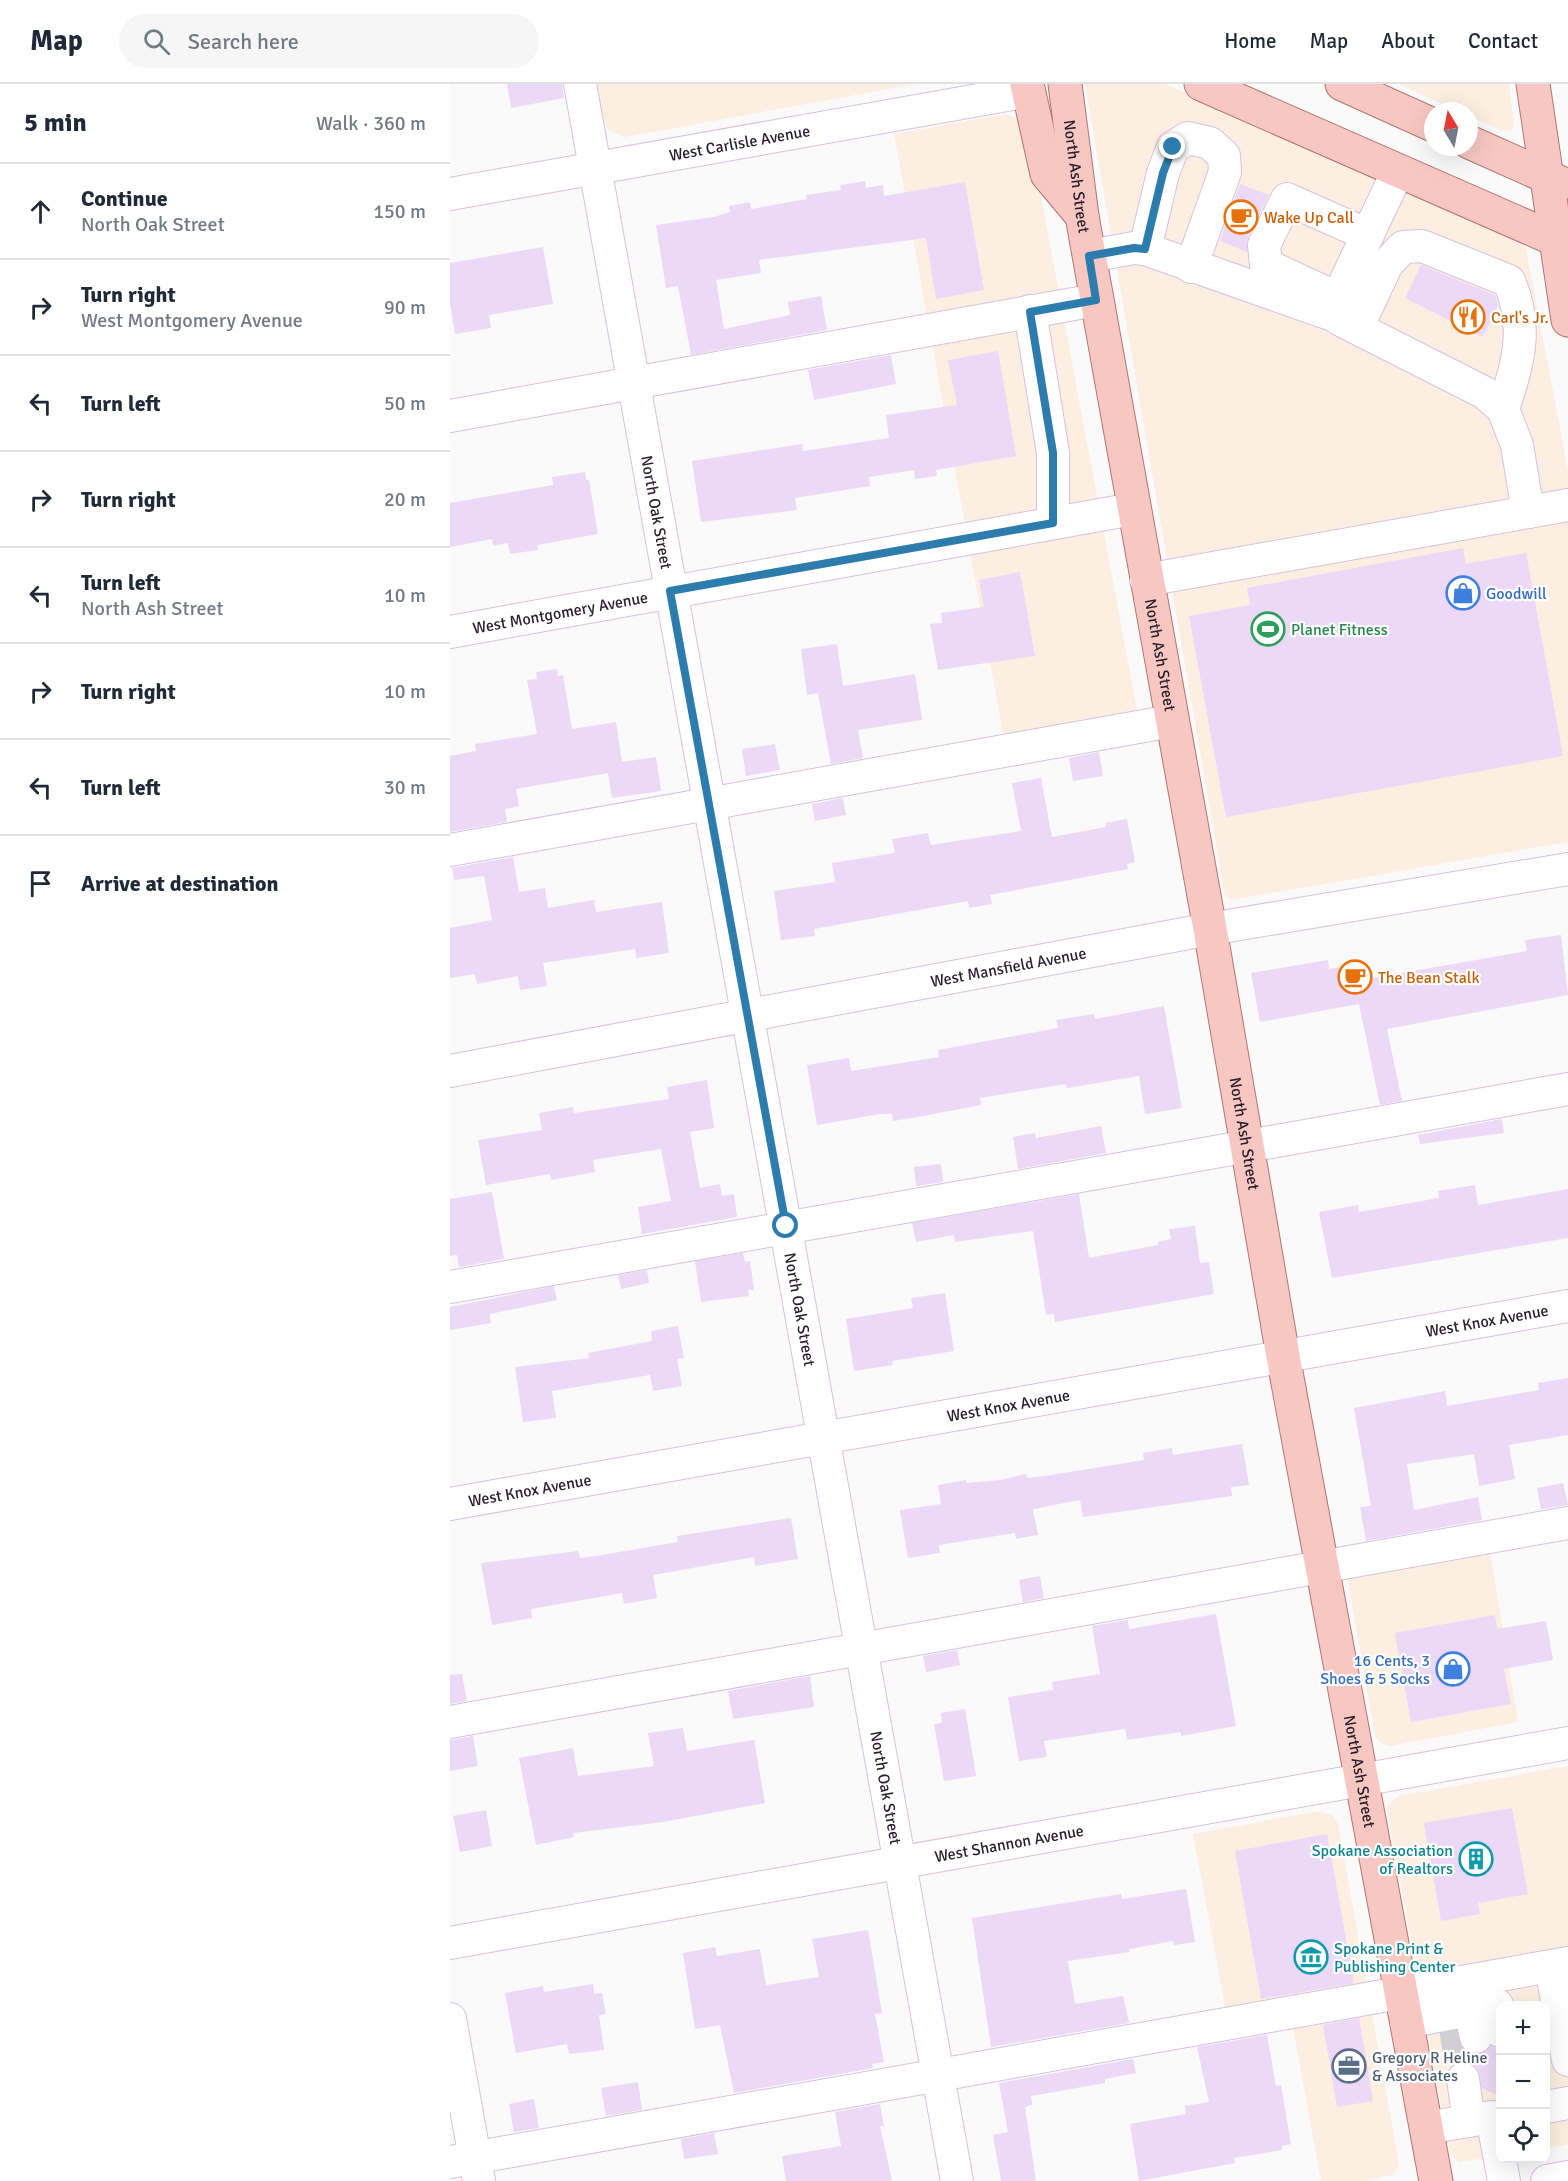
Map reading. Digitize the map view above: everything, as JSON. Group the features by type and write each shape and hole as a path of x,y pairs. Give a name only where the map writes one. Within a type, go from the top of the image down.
{"main road":[{"name":"North Ash Street","path":"1065,84 1082,216 1096,300 1210,929 1283,1356 1436,2181"},
{"path":"1201,84 1561,242"},
{"path":"1342,84 1424,122"},
{"path":"1533,84 1557,181 1568,320"},
{"path":"1028,88 1047,174 1082,216"},
{"path":"1478,146 1557,181"}],"street":[{"name":"North Oak Street","path":"580,84 957,2181"},
{"name":"West Carlisle Avenue","path":"450,194 1028,88"},
{"path":"1145,249 1163,173 1173,147 1188,138 1209,143 1224,156 1225,172 1191,267"},
{"path":"1342,314 1368,235 1398,171"},
{"path":"1368,235 1287,199 1264,245 1266,265 1342,314 1485,393 1503,409 1517,445 1528,512"},
{"path":"1342,314 1403,247 1422,246 1509,281 1520,319 1520,358 1503,409"},
{"path":"1089,256 1134,248 1145,249 1191,267 1342,314"},
{"path":"450,416 1096,300"},
{"path":"1030,312 1053,453 1053,523"},
{"path":"1146,580 1568,505"},
{"name":"West Montgomery Avenue","path":"450,632 1133,509"},
{"path":"450,850 1172,721"},
{"name":"West Mansfield Avenue","path":"450,1071 1210,929 1568,869"},
{"path":"450,1287 786,1226 1247,1148 1568,1089"},
{"name":"West Knox Avenue","path":"450,1504 1568,1306"},
{"path":"450,1722 1568,1523"},
{"name":"West Shannon Avenue","path":"450,1943 898,1861 1568,1743"},
{"path":"450,2019 468,2167 938,2074 1403,2008 1559,1965 1568,2060"},
{"path":"1403,2008 1471,2024"},
{"path":"1550,2107 1568,2103"},
{"path":"1426,2128 1483,2106 1504,2181"},
{"path":"1547,2181 1568,2177"}],"shaded area":[{"path":"597,84 916,84 625,137 608,130 603,119"},
{"path":"1085,84 1165,84 1521,244 1526,249 1568,471 1568,842 1231,900 1225,896"},
{"path":"1398,84 1509,84 1514,125 1510,131 1500,130 1478,120 1478,102 1438,102"},
{"path":"1006,114 1019,119 1028,128 1138,715 1004,739 894,134"},
{"path":"1486,1529 1518,1722 1390,1746 1381,1743 1375,1736 1343,1553"},
{"path":"1568,1766 1568,2144 1550,2147 1550,2001 1496,2001 1496,2157 1459,2162 1450,2154 1387,1809 1390,1803 1399,1796"},
{"path":"1319,1811 1333,1816 1338,1824 1399,2164 1393,2175 1363,2181 1321,2181 1288,2000 1226,2011 1193,1834"}],"building":[{"path":"507,84 562,84 564,98 511,108"},
{"path":"865,181 866,188 883,185 884,196 965,182 984,290 936,299 926,238 759,260 761,273 716,280 724,329 790,315 788,302 821,296 827,330 691,355 678,286 666,288 656,225 714,217 730,212 729,206 750,202 751,209 807,199 806,195 841,190 840,185"},
{"name":"Wake Up Call","path":"1240,184 1269,195 1248,237 1247,252 1220,241"},
{"path":"543,247 553,304 489,315 491,328 455,334 450,304 450,263"},
{"name":"Carl's Jr.","path":"1421,265 1495,295 1498,305 1483,337 1405,298"},
{"path":"998,351 1016,456 936,470 937,476 915,479 914,470 869,477 870,486 795,498 797,510 701,522 692,461 802,444 803,451 889,438 886,415 957,405 948,360"},
{"path":"891,355 896,384 814,400 808,370"},
{"path":"585,472 586,480 589,480 598,534 537,545 538,550 510,554 508,543 493,546 492,539 450,547 450,503 553,485 552,477"},
{"path":"1463,548 1466,564 1526,553 1563,756 1226,817 1189,616 1250,605 1247,588"},
{"path":"1020,572 1035,656 938,670 930,624 942,623 941,613 984,607 979,580"},
{"path":"837,644 843,686 915,674 922,720 858,730 863,758 831,764 818,693 807,695 801,649"},
{"path":"557,669 558,676 563,675 572,729 616,722 622,762 656,757 661,791 612,798 608,773 516,789 519,806 505,809 507,822 450,832 450,756 476,751 475,744 537,734 527,680 537,679 536,672"},
{"path":"775,744 780,770 746,776 742,749"},
{"path":"1099,752 1103,776 1073,781 1069,758"},
{"path":"1041,778 1052,837 1106,827 1106,823 1127,819 1135,862 1127,864 1128,869 990,895 992,904 969,908 968,901 814,929 815,936 781,940 774,891 835,882 832,863 895,853 892,839 928,833 931,845 1021,831 1012,783"},
{"path":"843,798 846,815 815,821 812,804"},
{"path":"513,857 519,892 545,888 548,908 594,900 596,912 662,902 669,953 636,958 635,949 543,963 547,986 520,990 518,976 477,984 475,974 450,978 450,928 492,920 484,876 454,880 452,868"},
{"path":"1561,935 1568,995 1387,1029 1402,1101 1380,1105 1359,1004 1260,1022 1251,973 1328,960 1329,969 1359,964 1362,980 1527,951 1525,940"},
{"path":"1164,1006 1182,1108 1145,1114 1139,1076 1067,1088 1066,1084 980,1098 981,1105 893,1121 892,1114 880,1114 817,1125 807,1065 849,1058 851,1071 939,1057 938,1050 1058,1028 1056,1020 1094,1014 1095,1019"},
{"path":"707,1080 714,1128 690,1132 700,1188 720,1184 722,1196 734,1194 737,1217 642,1234 638,1207 671,1201 661,1149 593,1160 595,1172 551,1180 550,1174 486,1185 478,1140 542,1130 539,1113 573,1107 574,1113 669,1099 667,1087"},
{"path":"1502,1119 1504,1133 1420,1144 1418,1135"},
{"path":"1101,1126 1106,1153 1018,1169 1013,1137 1035,1133 1036,1138"},
{"path":"941,1164 943,1182 916,1186 914,1167"},
{"path":"1475,1185 1478,1205 1568,1189 1568,1238 1332,1278 1319,1212 1358,1205 1359,1212 1439,1198 1438,1191"},
{"path":"492,1192 504,1259 459,1267 457,1255 450,1256 450,1199"},
{"path":"1079,1194 1089,1258 1158,1245 1158,1242 1171,1239 1169,1229 1195,1226 1200,1263 1209,1262 1214,1294 1055,1322 1054,1314 1046,1315 1033,1231 955,1242 954,1235 916,1242 912,1223"},
{"path":"743,1253 745,1262 750,1261 754,1290 748,1290 749,1296 701,1302 695,1261"},
{"path":"647,1270 649,1283 621,1289 618,1275"},
{"path":"554,1286 557,1300 490,1314 491,1323 450,1330 450,1307"},
{"path":"945,1293 954,1351 892,1361 893,1365 854,1371 846,1319 913,1308 911,1298"},
{"path":"678,1326 684,1358 677,1359 682,1386 653,1391 650,1375 552,1391 556,1418 523,1422 515,1367 589,1358 588,1353 652,1341 651,1331"},
{"path":"1568,1378 1568,1435 1509,1445 1515,1479 1479,1486 1474,1454 1407,1464 1414,1510 1478,1497 1482,1520 1366,1541 1360,1507 1371,1506 1354,1408 1445,1391 1447,1406 1539,1390 1538,1383"},
{"path":"1242,1444 1249,1485 1231,1487 1232,1496 1083,1517 1080,1500 1033,1509 1038,1535 1016,1539 1015,1533 939,1545 940,1553 908,1558 900,1510 941,1504 938,1485 966,1480 966,1483 1000,1480 1026,1474 1027,1478 1045,1476 1144,1460 1143,1453 1172,1448 1173,1455"},
{"path":"1563,1483 1568,1505 1541,1509 1537,1488"},
{"path":"791,1518 798,1559 755,1566 754,1557 653,1575 657,1598 624,1604 622,1593 531,1609 532,1618 492,1625 481,1563 578,1551 580,1558 596,1556 678,1542 677,1536"},
{"path":"1040,1576 1044,1598 1023,1602 1019,1580"},
{"path":"1216,1614 1236,1726 1181,1736 1181,1732 1127,1740 1125,1729 1044,1741 1047,1757 1019,1761 1008,1697 1053,1690 1052,1682 1100,1674 1092,1626 1128,1620 1129,1629"},
{"name":"16 Cents, 3 Shoes & 5 Socks","path":"1495,1615 1497,1629 1546,1621 1553,1660 1504,1669 1511,1704 1411,1722 1395,1633"},
{"path":"957,1650 960,1665 926,1672 923,1656"},
{"path":"462,1674 467,1701 450,1704 450,1675"},
{"path":"810,1676 814,1707 733,1719 728,1691"},
{"path":"965,1709 976,1776 944,1781 934,1724 942,1723 941,1713"},
{"path":"683,1728 687,1751 754,1740 765,1803 663,1822 573,1833 574,1837 536,1845 519,1758 573,1748 578,1776 654,1766 648,1733"},
{"path":"473,1736 478,1766 450,1771 450,1740"},
{"name":"Spokane Association of Realtors","path":"1512,1808 1528,1894 1478,1903 1480,1914 1441,1921 1424,1823"},
{"path":"486,1810 492,1846 460,1852 453,1816"},
{"path":"1327,1834 1354,1983 1261,1999 1235,1851"},
{"path":"1186,1889 1195,1942 1174,1945 1173,1941 1129,1949 1130,1952 1068,1961 1075,2004 1123,1996 1129,2023 991,2047 972,1918 1121,1894 1122,1899"},
{"path":"868,1930 882,2013 875,2014 884,2062 872,2064 873,2068 734,2093 720,2025 695,2029 683,1953 715,1947 717,1956 760,1949 766,1985 819,1977 812,1939"},
{"path":"593,1984 594,1994 602,1993 606,2014 599,2015 604,2050 569,2054 567,2044 516,2053 505,1993 543,1986 544,1992"},
{"name":"Gregory R Heline & Associates","path":"1359,2018 1373,2101 1337,2107 1323,2025"},
{"path":"1456,2031 1462,2049 1470,2054 1480,2054 1491,2046 1496,2048 1496,2094 1482,2088 1477,2068 1470,2063 1455,2063 1449,2032"},
{"path":"1267,2035 1276,2086 1281,2085 1291,2144 1282,2146 1282,2150 1234,2158 1235,2163 1139,2181 1130,2124 1186,2114 1185,2106 1209,2102 1197,2047"},
{"path":"1133,2059 1136,2073 1105,2079 1105,2083 1031,2096 1032,2105 1025,2107 1036,2181 1001,2181 993,2135 1008,2132 999,2083"},
{"path":"638,2082 642,2110 606,2116 601,2088"},
{"path":"534,2099 539,2128 514,2132 509,2104"},
{"path":"880,2104 884,2126 880,2126 892,2181 786,2181 782,2156 841,2146 835,2112"},
{"path":"714,2133 718,2154 684,2159 681,2139"}],"tunnel":[{"path":"1455,2028 1463,2079"}],"place":[{"name":"Wake Up Call","path":"1241,217"},
{"name":"Carl's Jr.","path":"1468,317"},
{"name":"Goodwill","path":"1463,593"},
{"name":"Planet Fitness","path":"1268,629"},
{"name":"The Bean Stalk","path":"1355,977"},
{"name":"16 Cents, 3 Shoes & 5 Socks","path":"1453,1669"},
{"name":"Spokane Association of Realtors","path":"1476,1859"},
{"name":"Spokane Print & Publishing Center","path":"1311,1957"},
{"name":"Gregory R Heline & Associates","path":"1349,2066"}],"route":[{"path":"786,1226 670,591 1053,523 1053,453 1030,312 1096,300 1089,256 1134,248 1145,249 1163,173 1173,147"}]}
